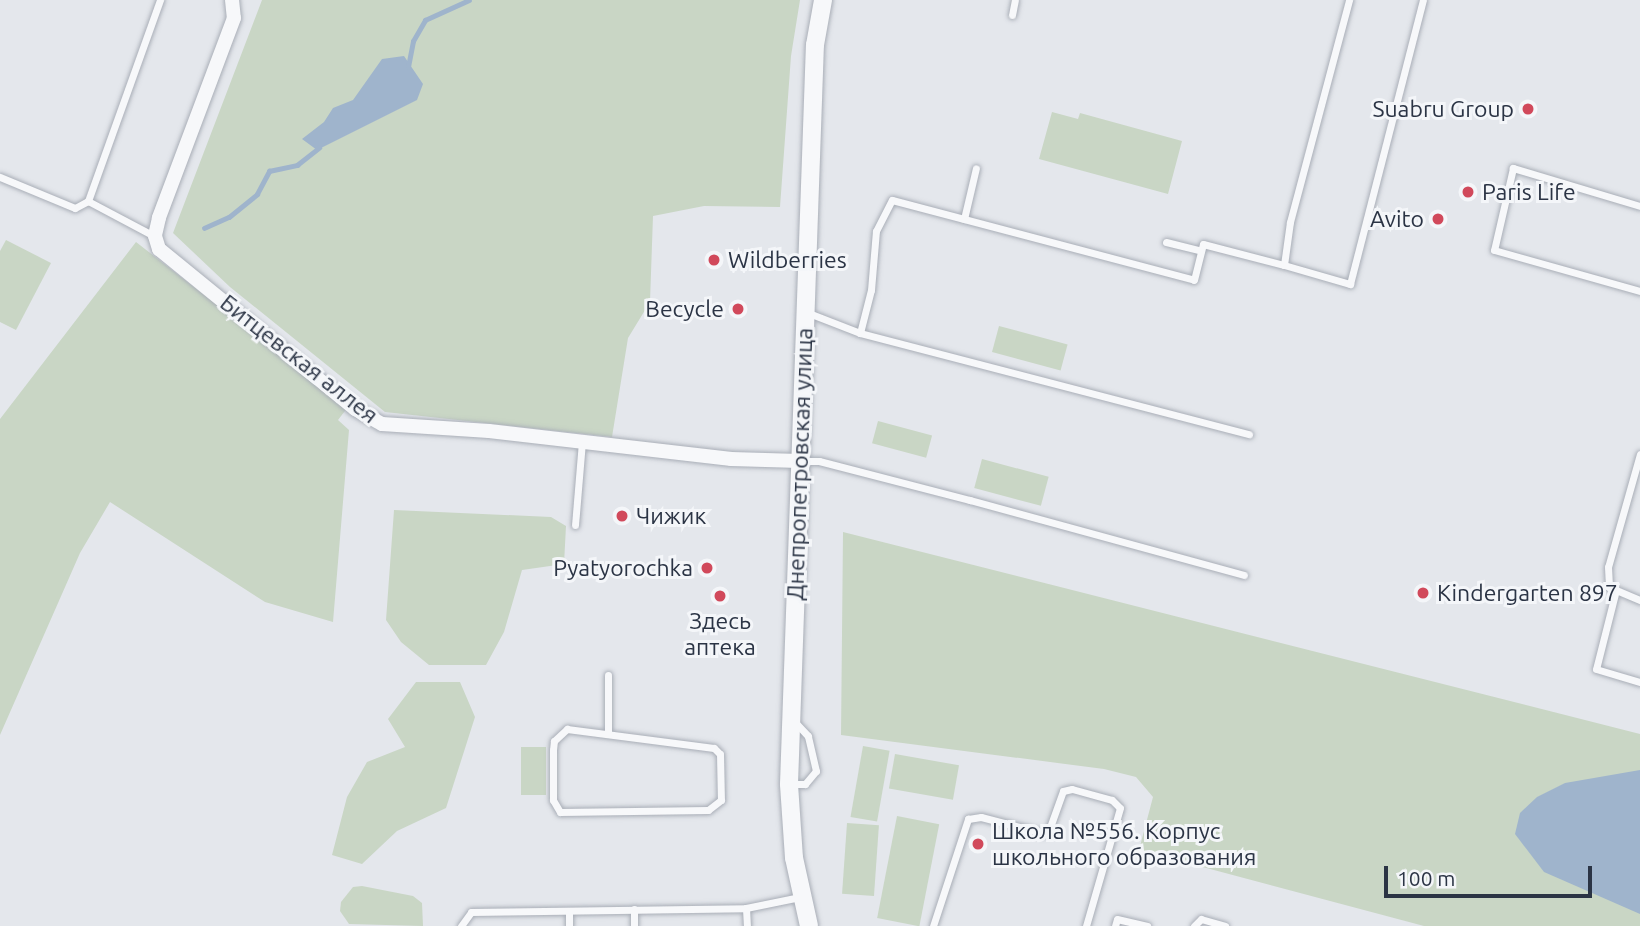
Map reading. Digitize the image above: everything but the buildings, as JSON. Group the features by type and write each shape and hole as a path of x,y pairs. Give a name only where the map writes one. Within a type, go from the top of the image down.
{"street":[{"path":"155,236 234,18 232,0"},
{"name":"Днепропетровская улица","path":"809,926 800,897 789,784 790,715 815,45 823,0"},
{"name":"Битцевская аллея","path":"155,236 159,249 355,409 382,424 582,441 731,460 800,461"}],"lane":[{"path":"0,177 75,208 88,201 160,0"},
{"path":"1012,15 1015,0"},
{"path":"1283,265 1349,0"},
{"path":"860,333 871,290 876,231 892,200 1194,280 1203,244 1350,284 1423,0"},
{"path":"964,219 975,168"},
{"path":"1640,206 1513,168 1494,250 1640,291"},
{"path":"88,201 155,236"},
{"path":"1166,242 1201,251"},
{"path":"806,312 860,333 1250,434"},
{"path":"575,525 582,441"},
{"path":"1640,454 1608,567 1609,587 1640,600"},
{"path":"800,461 831,464 1244,575"},
{"path":"1616,590 1596,669 1640,682"},
{"path":"608,675 608,734"},
{"path":"789,784 805,784 816,771 808,736 790,715"},
{"path":"567,729 608,734 714,748 720,754 721,800 708,810 560,812 552,794 554,741 567,729"},
{"path":"933,926 968,819 981,817 1044,833 1049,830 1063,791 1072,789 1112,800 1120,808 1086,926"},
{"path":"461,926 471,912 746,908 800,897"},
{"path":"746,908 747,926"},
{"path":"634,909 634,926"},
{"path":"569,911 569,926"},
{"path":"1115,926 1117,919 1147,926"},
{"path":"1194,926 1201,919 1225,926"}],"green space":[{"path":"262,0 800,0 791,56 780,207 704,206 653,216 650,302 628,338 612,437 385,412 230,287 173,233"},
{"path":"1052,112 1078,119 1080,113 1182,141 1168,194 1039,159"},
{"path":"6,240 51,263 16,330 0,322 0,251"},
{"path":"136,242 348,407 338,420 349,430 333,622 265,602 110,502 80,553 0,735 0,419"},
{"path":"999,326 1068,344 1061,370 992,352"},
{"path":"878,421 932,435 926,458 872,443"},
{"path":"982,459 1049,477 1041,506 974,488"},
{"path":"394,510 551,517 566,526 564,564 522,570 504,632 486,665 429,665 401,642 386,620"},
{"path":"843,532 1640,734 1640,926 1424,926 1139,850 1153,797 1136,777 1104,769 841,735"},
{"path":"416,682 460,682 475,717 446,808 397,831 362,864 332,855 347,797 367,762 405,747 388,719"},
{"path":"863,746 890,751 877,822 850,817"},
{"path":"521,747 546,747 546,795 521,795"},
{"path":"895,754 959,765 953,800 889,788"},
{"path":"897,816 939,824 919,926 877,918"},
{"path":"847,823 879,825 874,896 842,894"},
{"path":"362,886 413,896 422,903 423,926 349,924 340,911 341,902 353,887"}],"water":[{"path":"404,56 423,84 417,100 317,150 302,139 324,122 333,108 353,100 382,59"},
{"path":"1640,770 1640,914 1544,872 1515,834 1520,813 1537,797 1565,783"}],"waterway":[{"path":"408,67 413,41 425,20 469,0"},
{"path":"204,228 229,217 257,194 269,171 297,165 319,148"}],"place":[{"name":"Suabru Group","path":"1528,109"},
{"name":"Paris Life","path":"1468,192"},
{"name":"Avito","path":"1438,219"},
{"name":"Wildberries","path":"714,260"},
{"name":"Becycle","path":"738,309"},
{"name":"Чижик","path":"622,516"},
{"name":"Pyatyorochka","path":"707,568"},
{"name":"Kindergarten 897","path":"1423,593"},
{"name":"Здесь аптека","path":"720,596"},
{"name":"Школа №556. Корпус школьного образования","path":"978,844"}]}
